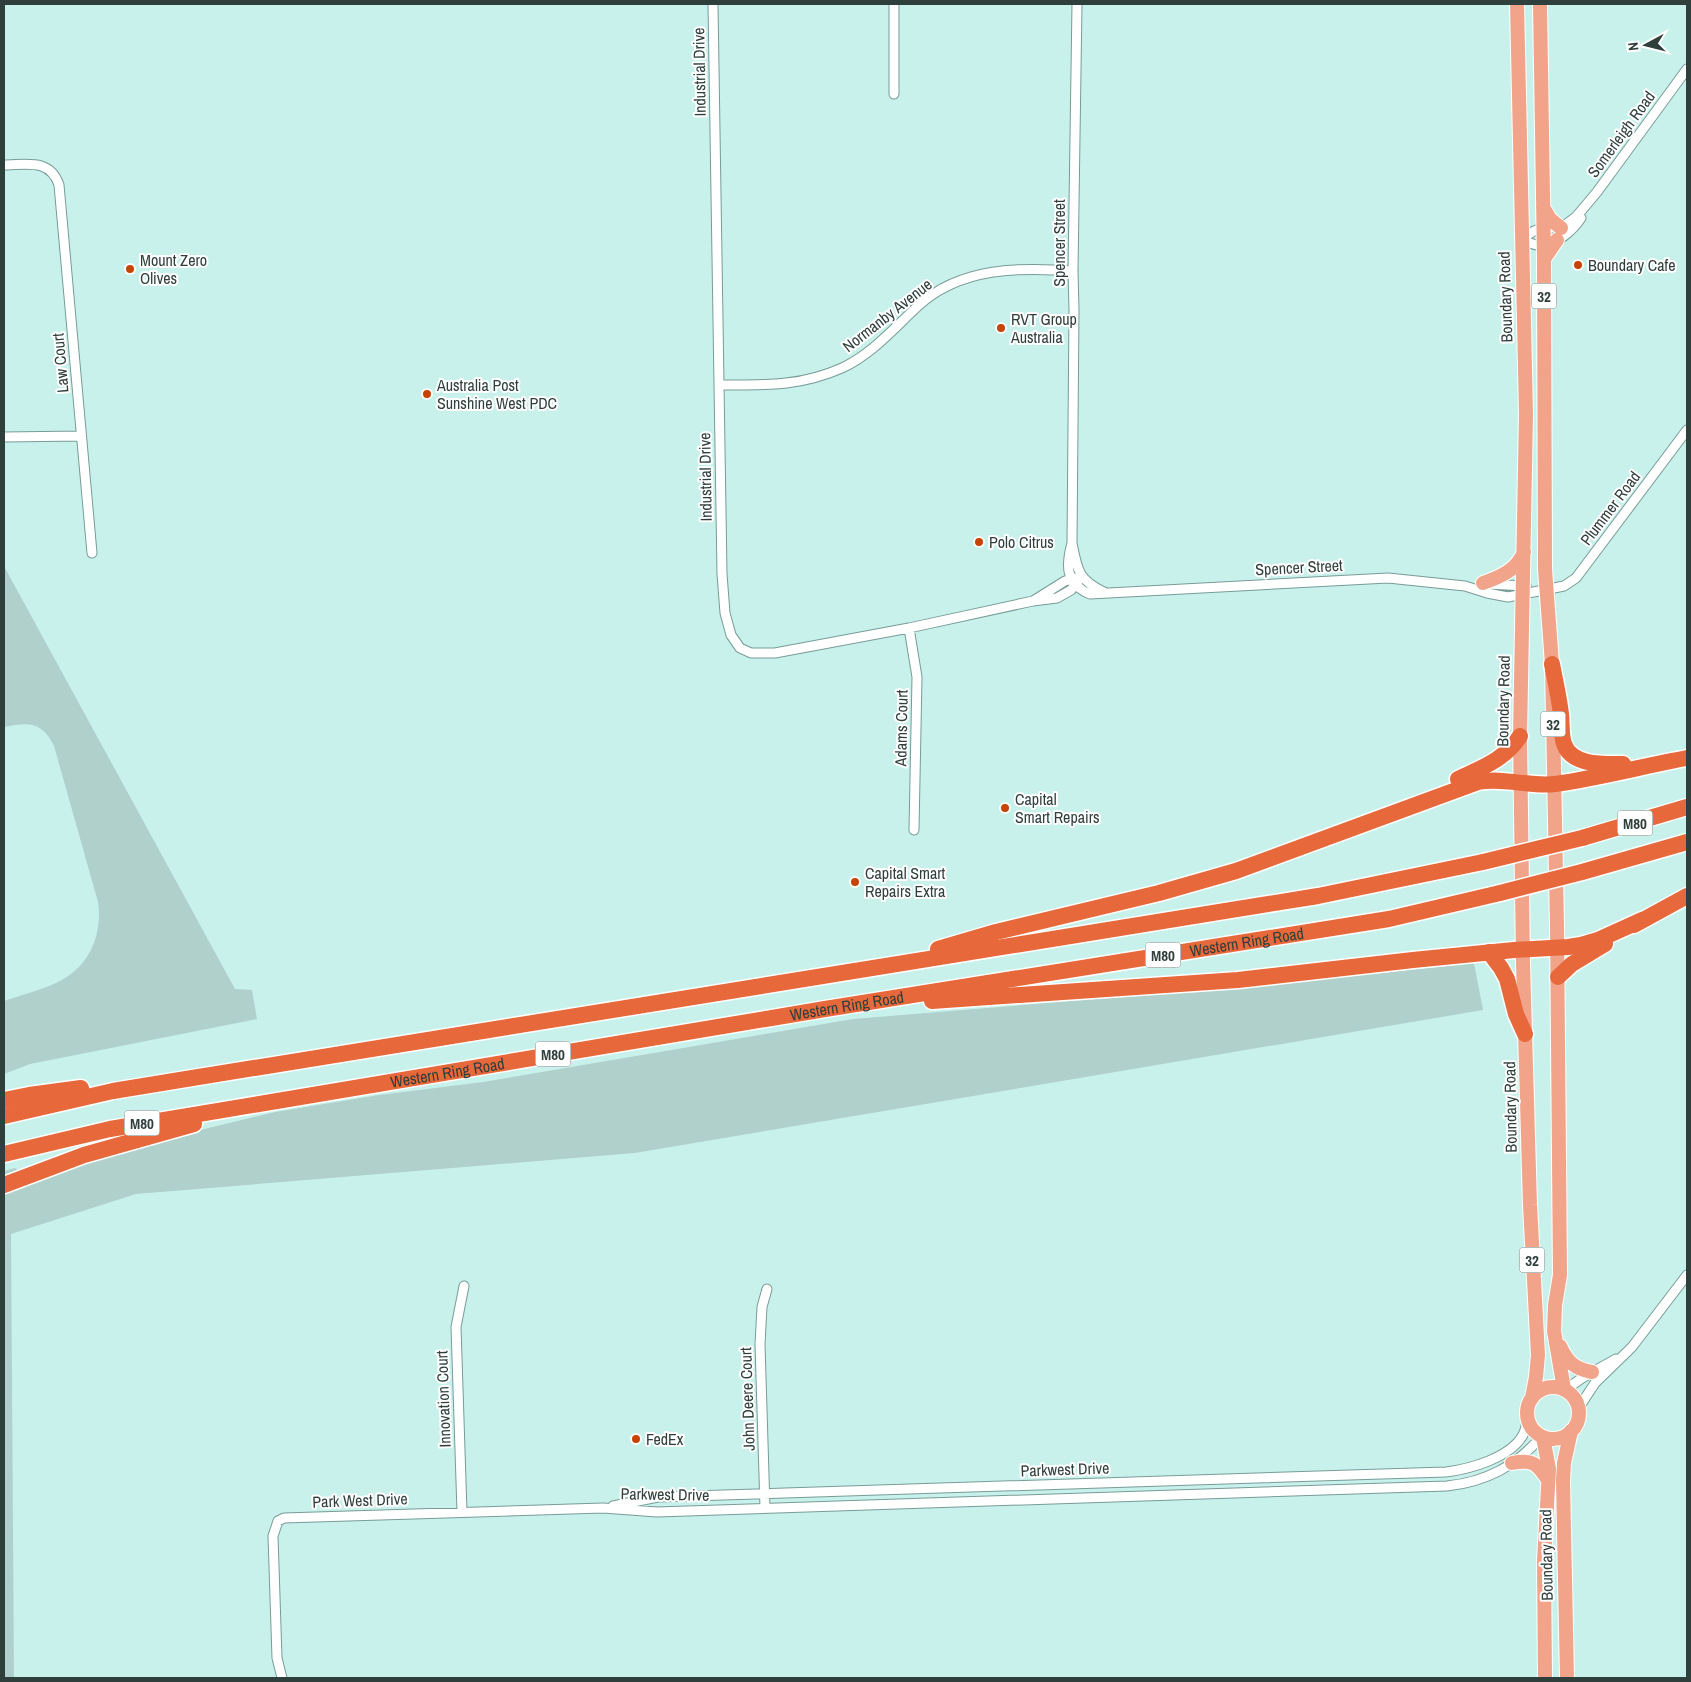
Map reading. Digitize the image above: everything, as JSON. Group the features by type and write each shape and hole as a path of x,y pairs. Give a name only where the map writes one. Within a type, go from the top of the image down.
{"highway":[{"path":"1552,664 1564,745 1572,756 1577,759 1606,764 1650,764"},
{"path":"1353,827 1496,760 1512,748 1520,736"},
{"path":"881,966 996,932 1140,897 1228,873 1282,855 1478,782 1497,779 1520,783 1554,784 1687,758"},
{"name":"Western Ring Road","path":"4,1116 113,1091 322,1056 1318,896 1483,862 1582,838 1687,807"},
{"name":"Western Ring Road","path":"4,1154 110,1129 825,1009 1389,919 1582,872 1687,842"},
{"path":"1558,976 1572,964 1642,920 1687,896"},
{"path":"825,1009 1238,980 1489,952 1572,947 1589,943 1642,920"},
{"path":"1489,952 1507,979 1516,1014 1525,1034"},
{"path":"4,1100 29,1095 322,1056"},
{"path":"4,1185 84,1155 281,1100"}],"main road":[{"name":"Boundary Road","path":"1517,4 1526,414 1520,783 1525,1034 1531,1222 1538,1355 1532,1398"},
{"name":"32","path":"1540,4 1546,589 1552,664 1558,976 1560,1275 1554,1331 1564,1390 1574,1398 1578,1409"},
{"path":"1543,207 1559,234 1544,252"},
{"path":"1483,583 1507,572 1521,560 1524,552"},
{"path":"1554,1331 1566,1358 1571,1364 1582,1371 1592,1372"},
{"path":"1532,1398 1539,1391 1549,1387 1564,1390"},
{"name":"32","path":"1527,1416 1528,1406 1532,1398"},
{"path":"1527,1416 1533,1429 1542,1436 1557,1438 1571,1431 1577,1421 1578,1409"},
{"name":"Boundary Road","path":"1567,1678 1563,1480 1564,1463 1571,1431"},
{"name":"Boundary Road","path":"1542,1436 1546,1449 1548,1480 1544,1561 1545,1678"},
{"path":"1512,1463 1525,1461 1534,1464 1540,1467 1548,1480"}],"street":[{"name":"Industrial Drive","path":"713,4 722,574 725,613 731,635 740,648 750,653 775,653 909,628 1032,601 1057,598 1071,590 1076,580"},
{"path":"894,4 894,94"},
{"name":"Spencer Street","path":"1077,4 1073,271 1072,543 1077,566 1076,580 1104,592 1370,578 1412,579 1465,586 1508,597 1523,590"},
{"name":"Somerleigh Road","path":"1559,234 1569,232 1576,224 1597,192 1687,69"},
{"name":"Law Court","path":"4,165 37,164 52,172 57,180 61,198 92,553"},
{"name":"Somerleigh Road","path":"1559,234 1597,192"},
{"path":"1521,239 1543,228 1559,234"},
{"path":"1521,239 1544,252"},
{"name":"Normanby Avenue","path":"718,385 795,383 825,375 859,359 877,345 920,304 962,280 1001,270 1073,271"},
{"name":"Plummer Road","path":"1523,590 1564,586 1576,578 1687,430"},
{"path":"4,437 81,436"},
{"name":"Spencer Street","path":"1465,586 1483,583 1523,590"},
{"name":"Adams Court","path":"909,628 917,677 914,830"},
{"path":"1578,1409 1595,1383 1645,1333 1687,1276"},
{"name":"Innovation Court","path":"462,1512 456,1327 464,1286"},
{"name":"John Deere Court","path":"765,1508 760,1344 762,1307 767,1289"},
{"path":"1564,1390 1592,1372 1622,1357"},
{"name":"Parkwest Drive","path":"603,1508 658,1496 1446,1472 1473,1468 1496,1458 1519,1440 1526,1425 1527,1416"},
{"name":"Parkwest Drive","path":"603,1508 657,1512 1465,1484 1493,1475 1512,1463 1542,1436"},
{"path":"1308,1477 1308,1490"},
{"name":"Park West Drive","path":"282,1678 277,1658 273,1536 278,1521 292,1517 603,1508"}],"shaded area":[{"path":"4,568 235,989 252,990 257,1019 30,1064 4,1074 4,1001 45,988 68,976 78,968 87,957 94,943 99,917 98,902 54,746 44,732 34,725 20,724 4,727"},
{"path":"1474,963 1483,1010 635,1153 136,1194 11,1234 14,1678 4,1678 4,1171 15,1168 34,1182 155,1141 275,1112 379,1095 483,1082 853,1019 1279,984"}],"place":[{"name":"Boundary Cafe","path":"1578,265"},
{"name":"Mount Zero Olives","path":"130,269"},
{"name":"RVT Group Australia","path":"1001,328"},
{"name":"Australia Post Sunshine West PDC","path":"427,394"},
{"name":"Polo Citrus","path":"979,542"},
{"name":"Capital Smart Repairs","path":"1005,808"},
{"name":"Capital Smart Repairs Extra","path":"855,882"},
{"name":"FedEx","path":"636,1439"}]}
